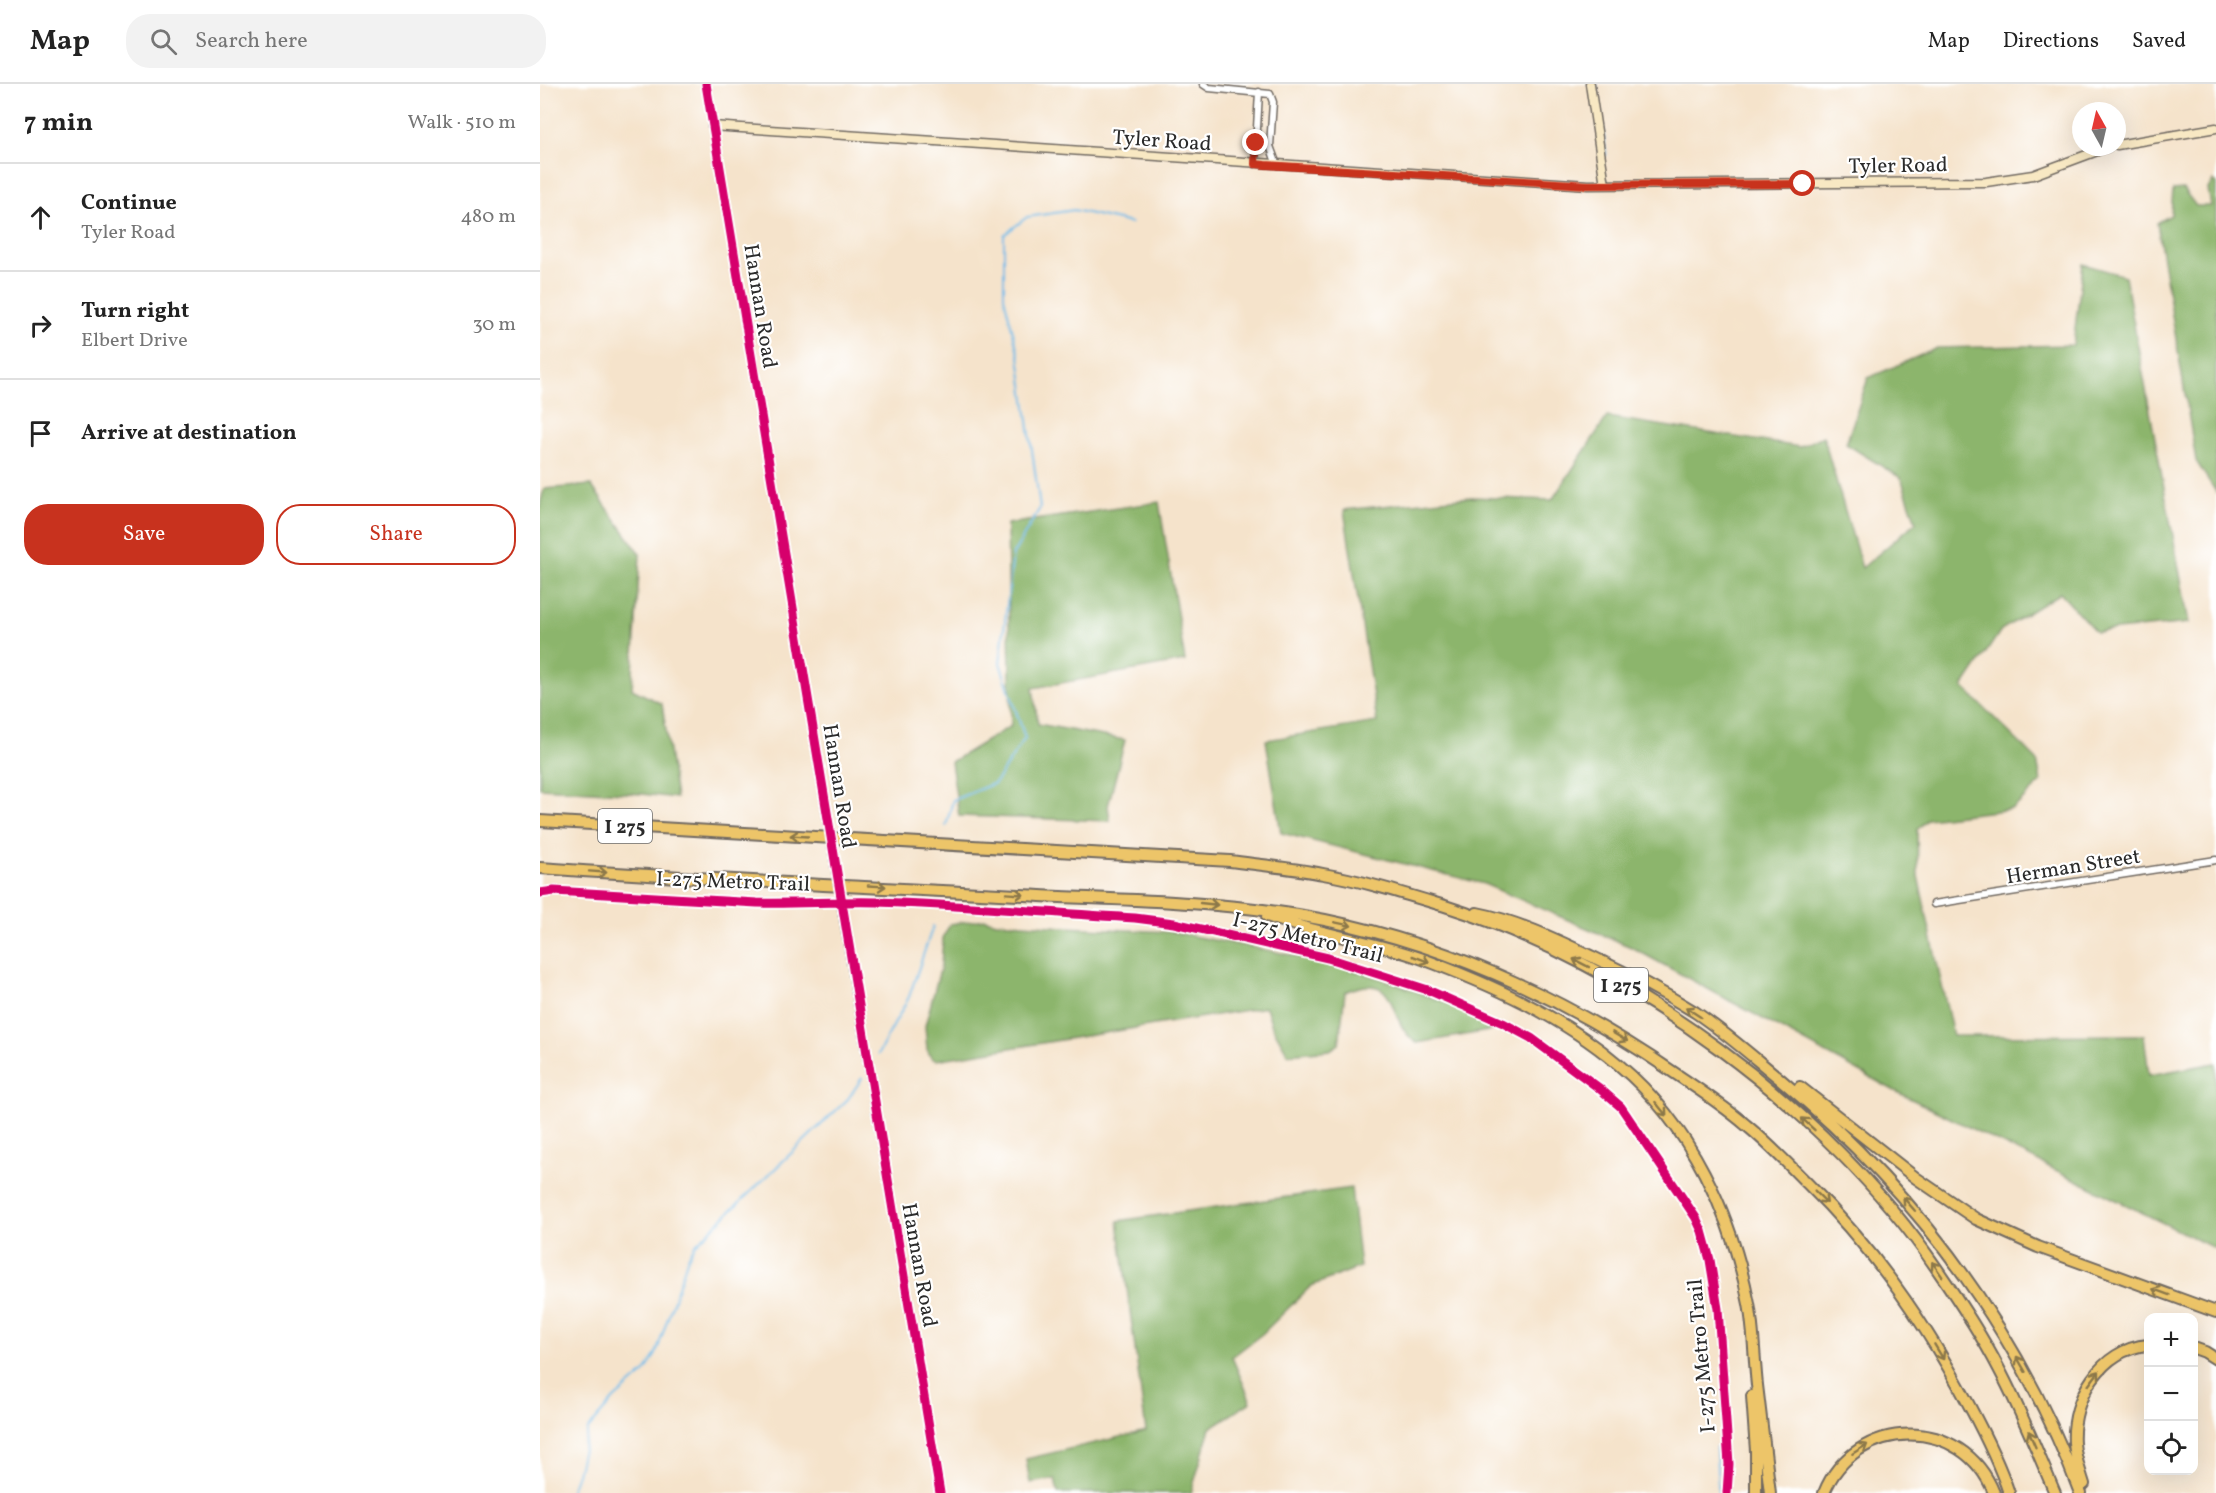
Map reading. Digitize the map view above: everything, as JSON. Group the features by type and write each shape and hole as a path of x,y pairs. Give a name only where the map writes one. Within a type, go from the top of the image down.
{"highway":[{"name":"I 275","path":"540,821 1230,861 1323,874 1371,885 1448,907 1543,945 1658,1007 1710,1042 1747,1070 1833,1147 1883,1199 1948,1286 1997,1365 2055,1493"},
{"name":"I 275","path":"540,868 636,875 1198,903 1244,908 1358,927 1441,952 1483,968 1544,995 1607,1030 1722,1105 1778,1153 1832,1207 1891,1280 1938,1349 1999,1465 2009,1493"},
{"path":"1448,907 1493,916 1522,926 1599,960 1694,1012 1740,1046 1832,1123 1889,1181 1925,1222 1976,1291 2013,1350 2045,1411 2065,1453 2080,1493"},
{"path":"1244,908 1279,920 1368,942 1457,973 1537,1010 1597,1047 1646,1090 1683,1136 1714,1193 1727,1224 1749,1304 1770,1493"},
{"path":"1740,1046 1764,1059 1916,1178 1976,1219 2038,1247 2216,1312"},
{"path":"1742,1279 1756,1450 1756,1493"},
{"path":"2087,1493 2074,1446 2074,1425 2080,1401 2094,1377 2107,1363 2123,1353 2144,1346"},
{"path":"2198,1350 2216,1359"},
{"path":"1824,1493 1839,1467 1863,1447 1892,1435 1908,1434 1941,1440 1956,1447 1981,1469 1994,1493"}],"street":[{"name":"Hannan Road","path":"706,84 940,1493"},
{"path":"1203,84 1209,88 1270,94 1272,98 1270,146 1277,165"},
{"path":"1590,84 1605,185"},
{"path":"1255,164 1263,92"},
{"name":"Tyler Road","path":"712,126 1255,164 1605,185 2002,181 2033,175 2084,156"},
{"path":"2126,143 2216,128"},
{"name":"Herman Street","path":"1934,904 2216,860"}],"green space":[{"path":"2213,181 2216,183 2216,492 2196,461 2157,223 2171,215 2173,190 2183,189 2196,206 2211,206 2208,189"},
{"path":"2083,264 2125,276 2189,623 2096,632 2060,593 2001,630 1963,687 2037,760 2041,782 2013,809 1927,819 1917,830 1918,876 1953,1036 2144,1035 2149,1075 2216,1063 2216,1249 1895,1091 1631,947 1484,884 1281,833 1266,740 1377,722 1344,510 1471,497 1552,500 1607,417 1800,447 1823,436 1862,568 1916,522 1901,478 1846,444 1868,378 1937,348 2073,345"},
{"path":"591,485 640,554 632,689 662,704 676,798 540,788 540,505 544,489"},
{"path":"1159,502 1185,661 1033,688 1038,724 1125,740 1108,806 1110,821 959,816 951,762 1011,726 1007,524"},
{"path":"985,919 1064,927 1172,932 1277,952 1336,965 1389,981 1455,1006 1496,1026 1494,1030 1417,1043 1400,1023 1385,992 1376,987 1363,986 1345,992 1339,1044 1330,1050 1288,1054 1272,1026 1266,1007 936,1060 931,1058 927,1049 925,1026 941,966 943,938 950,924"},
{"path":"1351,1188 1360,1267 1311,1286 1262,1334 1232,1357 1251,1402 1210,1428 1191,1493 1058,1493 1055,1479 1030,1483 1026,1459 1146,1431 1118,1221"}],"waterway":[{"path":"1596,84 1606,155"},
{"path":"946,826 953,800 995,783 1025,738 1000,663 1013,554 1040,508 1019,356 1004,297 1004,235 1027,217 1074,210 1131,223"},
{"path":"878,1054 909,997 933,926"},
{"path":"570,1493 588,1429 614,1399 645,1372 656,1354 688,1257 695,1245 848,1099 862,1078"},
{"path":"1716,1447 1718,1493"}],"cycle path":[{"path":"706,84 940,1493"},
{"name":"I-275 Metro Trail","path":"540,893 554,891 757,903 909,903 1135,918 1174,923 1328,958 1428,990 1503,1023 1531,1038 1621,1107 1696,1218 1710,1260 1718,1309 1729,1464 1727,1493"}],"route":[{"path":"1256,143 1255,164 1265,165 1588,185 1803,184"}]}
